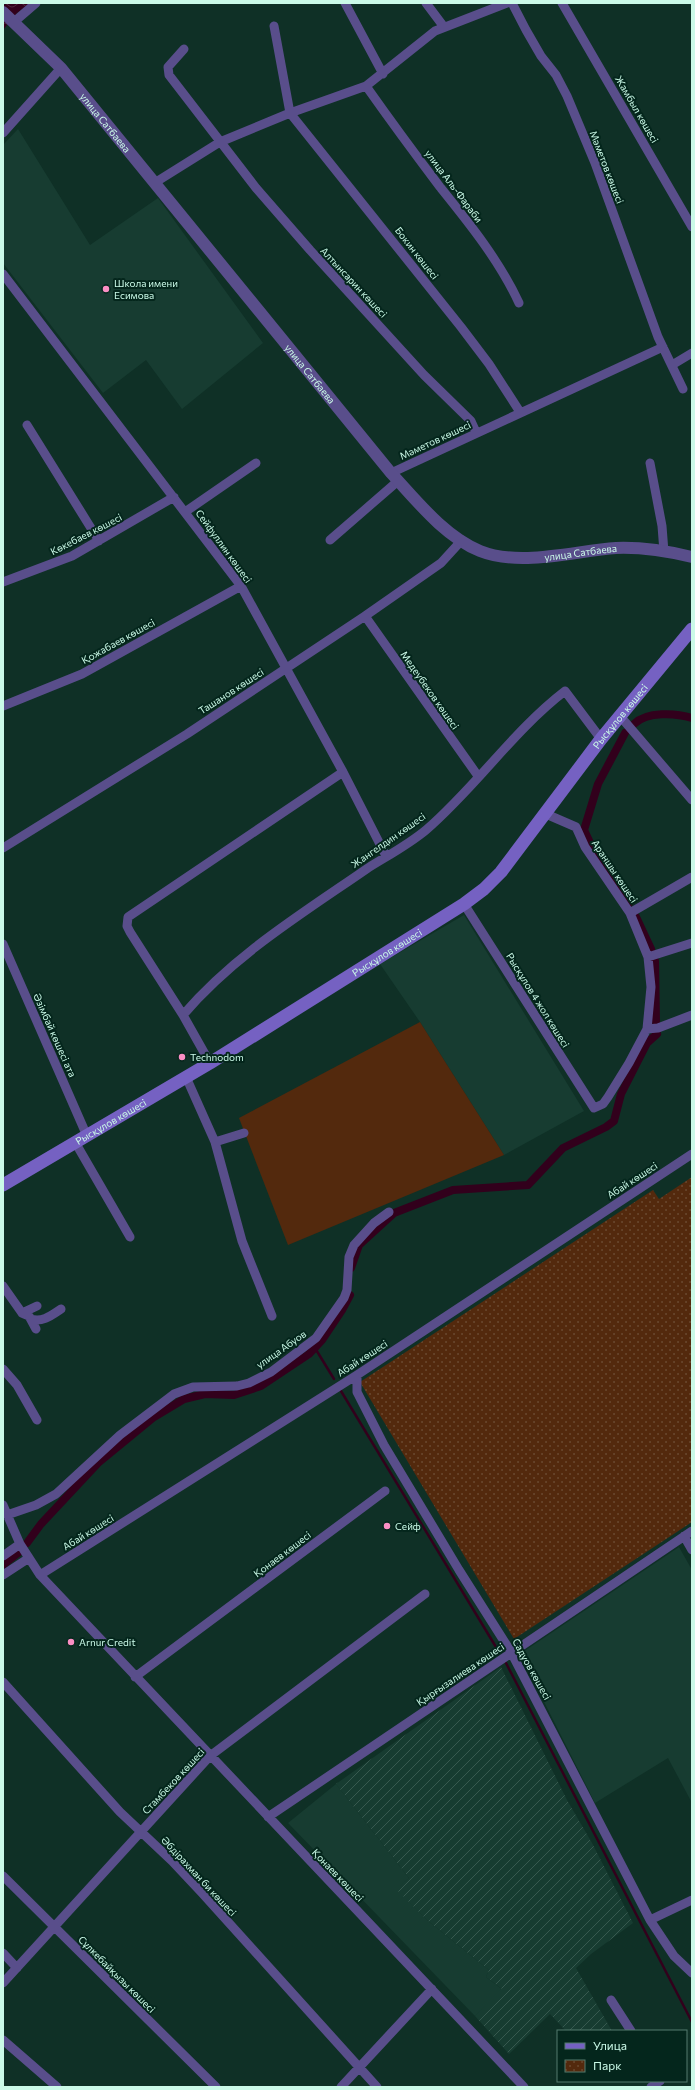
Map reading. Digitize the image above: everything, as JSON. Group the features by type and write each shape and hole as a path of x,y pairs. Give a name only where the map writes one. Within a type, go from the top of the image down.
{"main road":[{"name":"Рысқұлов көшесі","path":"3,1185 210,1063 464,904 484,889 501,872 546,814 600,739 692,629"}],"street":[{"path":"14,22 36,3"},
{"path":"345,3 383,74"},
{"path":"426,3 444,27"},
{"path":"156,182 220,142 290,112 366,86 383,74 426,38 444,27 507,3"},
{"name":"Мәметов көшесі","path":"512,3 541,56 556,75 567,96 595,163 650,317 684,389"},
{"name":"Жамбыл көшесі","path":"562,3 692,226"},
{"name":"улица Сатбаева","path":"3,12 62,68 156,182 237,291 395,477 435,520 462,540 490,554 514,557 616,548 664,552 692,557"},
{"path":"274,26 290,112"},
{"name":"Алтынсарин көшесі","path":"184,49 168,67 169,76 187,96 220,142 256,188 340,284 439,391 470,421 476,432"},
{"path":"3,134 62,68"},
{"name":"улица Аль-Фараби","path":"366,86 395,128 486,248 510,283 519,303"},
{"name":"Бокин көшесі","path":"290,112 461,327 489,364 520,412"},
{"name":"Сейфуллин көшесі","path":"3,274 241,586 343,772 386,856"},
{"name":"Мәметов көшесі","path":"330,540 395,477 476,432 663,347"},
{"path":"672,365 692,354"},
{"path":"27,425 100,541"},
{"path":"185,512 256,463"},
{"path":"650,463 662,526 664,552"},
{"name":"Көкебаев көшесі","path":"3,581 72,556 174,497"},
{"name":"Ташанов көшесі","path":"3,848 286,669 365,616 441,563 462,540"},
{"name":"Қожабаев көшесі","path":"3,706 82,674 241,586"},
{"name":"Медеубеков көшесі","path":"365,616 478,776"},
{"name":"Жангелдин көшесі","path":"183,1015 226,969 313,906 425,831 453,805 519,733 565,691 600,739"},
{"path":"620,716 692,800"},
{"path":"210,1063 183,1015 130,932 127,926 128,917 343,772"},
{"name":"Араншы көшесі","path":"546,814 576,827 585,846 630,913 648,957 651,987 647,1029 629,1063 608,1097 603,1104 594,1108"},
{"path":"630,913 692,877"},
{"name":"Рысқұлов 4 жол көшесі","path":"464,904 594,1108"},
{"path":"648,957 692,943"},
{"name":"Әзімбай көшесі ата","path":"3,944 87,1136"},
{"path":"647,1029 658,1028 692,1015"},
{"path":"186,1077 215,1142 242,1241 272,1316"},
{"path":"215,1142 244,1133"},
{"path":"75,1142 130,1237"},
{"name":"Абай көшесі","path":"40,1575 357,1374 692,1154"},
{"name":"улица Абуов","path":"7,1516 36,1505 56,1494 120,1435 174,1394 193,1387 237,1386 249,1383 271,1372 316,1338 344,1298 347,1290 349,1257 354,1246 374,1223 389,1212"},
{"path":"3,1286 22,1313 31,1319 35,1320 44,1318 61,1309"},
{"path":"22,1313 37,1306"},
{"path":"31,1319 36,1329"},
{"path":"3,1369 17,1385 37,1420"},
{"name":"Садуов көшесі","path":"357,1374 357,1392 384,1445 459,1570 511,1652 650,1920 674,1956 692,1973"},
{"name":"Қонаев көшесі","path":"135,1678 385,1491"},
{"name":"Қонаев көшесі","path":"3,1505 20,1544 40,1575 135,1678 524,2087"},
{"path":"688,1534 692,1550"},
{"name":"Қырғызалиева көшесі","path":"268,1817 688,1534"},
{"path":"3,1556 20,1544"},
{"path":"3,1575 29,1558"},
{"name":"Стамбеков көшесі","path":"3,1983 210,1756 425,1594"},
{"name":"Әбдірахман би көшесі","path":"3,1682 120,1812 172,1861 202,1893 377,2087"},
{"name":"Сұлкебайқызы көшесі","path":"3,1876 216,2087"},
{"path":"650,1920 692,1900"},
{"path":"3,1953 17,1968"},
{"path":"341,2087 360,2069 432,1989"},
{"path":"612,2000 629,2030"},
{"path":"3,2040 57,2087"}],"shaded area":[{"path":"18,129 90,245 158,198 263,343 182,409 146,360 103,393 3,263 3,145"},
{"path":"464,915 584,1111 504,1155 420,1022 380,964"},
{"path":"679,1547 692,1570 692,1803 668,1758 595,1803 520,1654"},
{"path":"501,1667 567,1800 592,1843 633,1923 591,1954 576,1968 611,2030 565,2030 550,2014 509,2054 475,2016 502,1989 486,1977 489,1970 427,1920 396,1889 409,1878 336,1784"},
{"path":"336,1784 409,1878 397,1889 427,1920 489,1970 486,1977 503,1990 475,2016 288,1823"}],"green space":[{"path":"420,1022 504,1155 288,1245 239,1118"},
{"path":"692,1177 692,1522 514,1639 360,1382 653,1190 659,1199"}],"water":[{"path":"6,3 30,3 17,13 3,30 3,6"}],"waterway":[{"path":"634,724 646,717 662,714 692,718"},
{"path":"625,733 598,784 584,830 591,845 629,903"},
{"path":"636,917 651,949"},
{"path":"655,961 656,1022"},
{"path":"351,1268 359,1245 394,1213 453,1190 528,1185 563,1148 606,1127 614,1121 621,1094 647,1043 657,1034"},
{"path":"27,1543 41,1524 98,1463 154,1417 184,1399 205,1394 234,1395 261,1386 309,1354 322,1340 350,1295"},
{"path":"315,1348 334,1379"},
{"path":"341,1391 499,1652"},
{"path":"3,1565 18,1553"},
{"path":"506,1663 692,2022"}],"place":[{"name":"Школа имени Есимова","path":"106,289"},
{"name":"Technodom","path":"182,1057"},
{"name":"Сейф","path":"387,1526"},
{"name":"Arnur Credit","path":"71,1642"}]}
